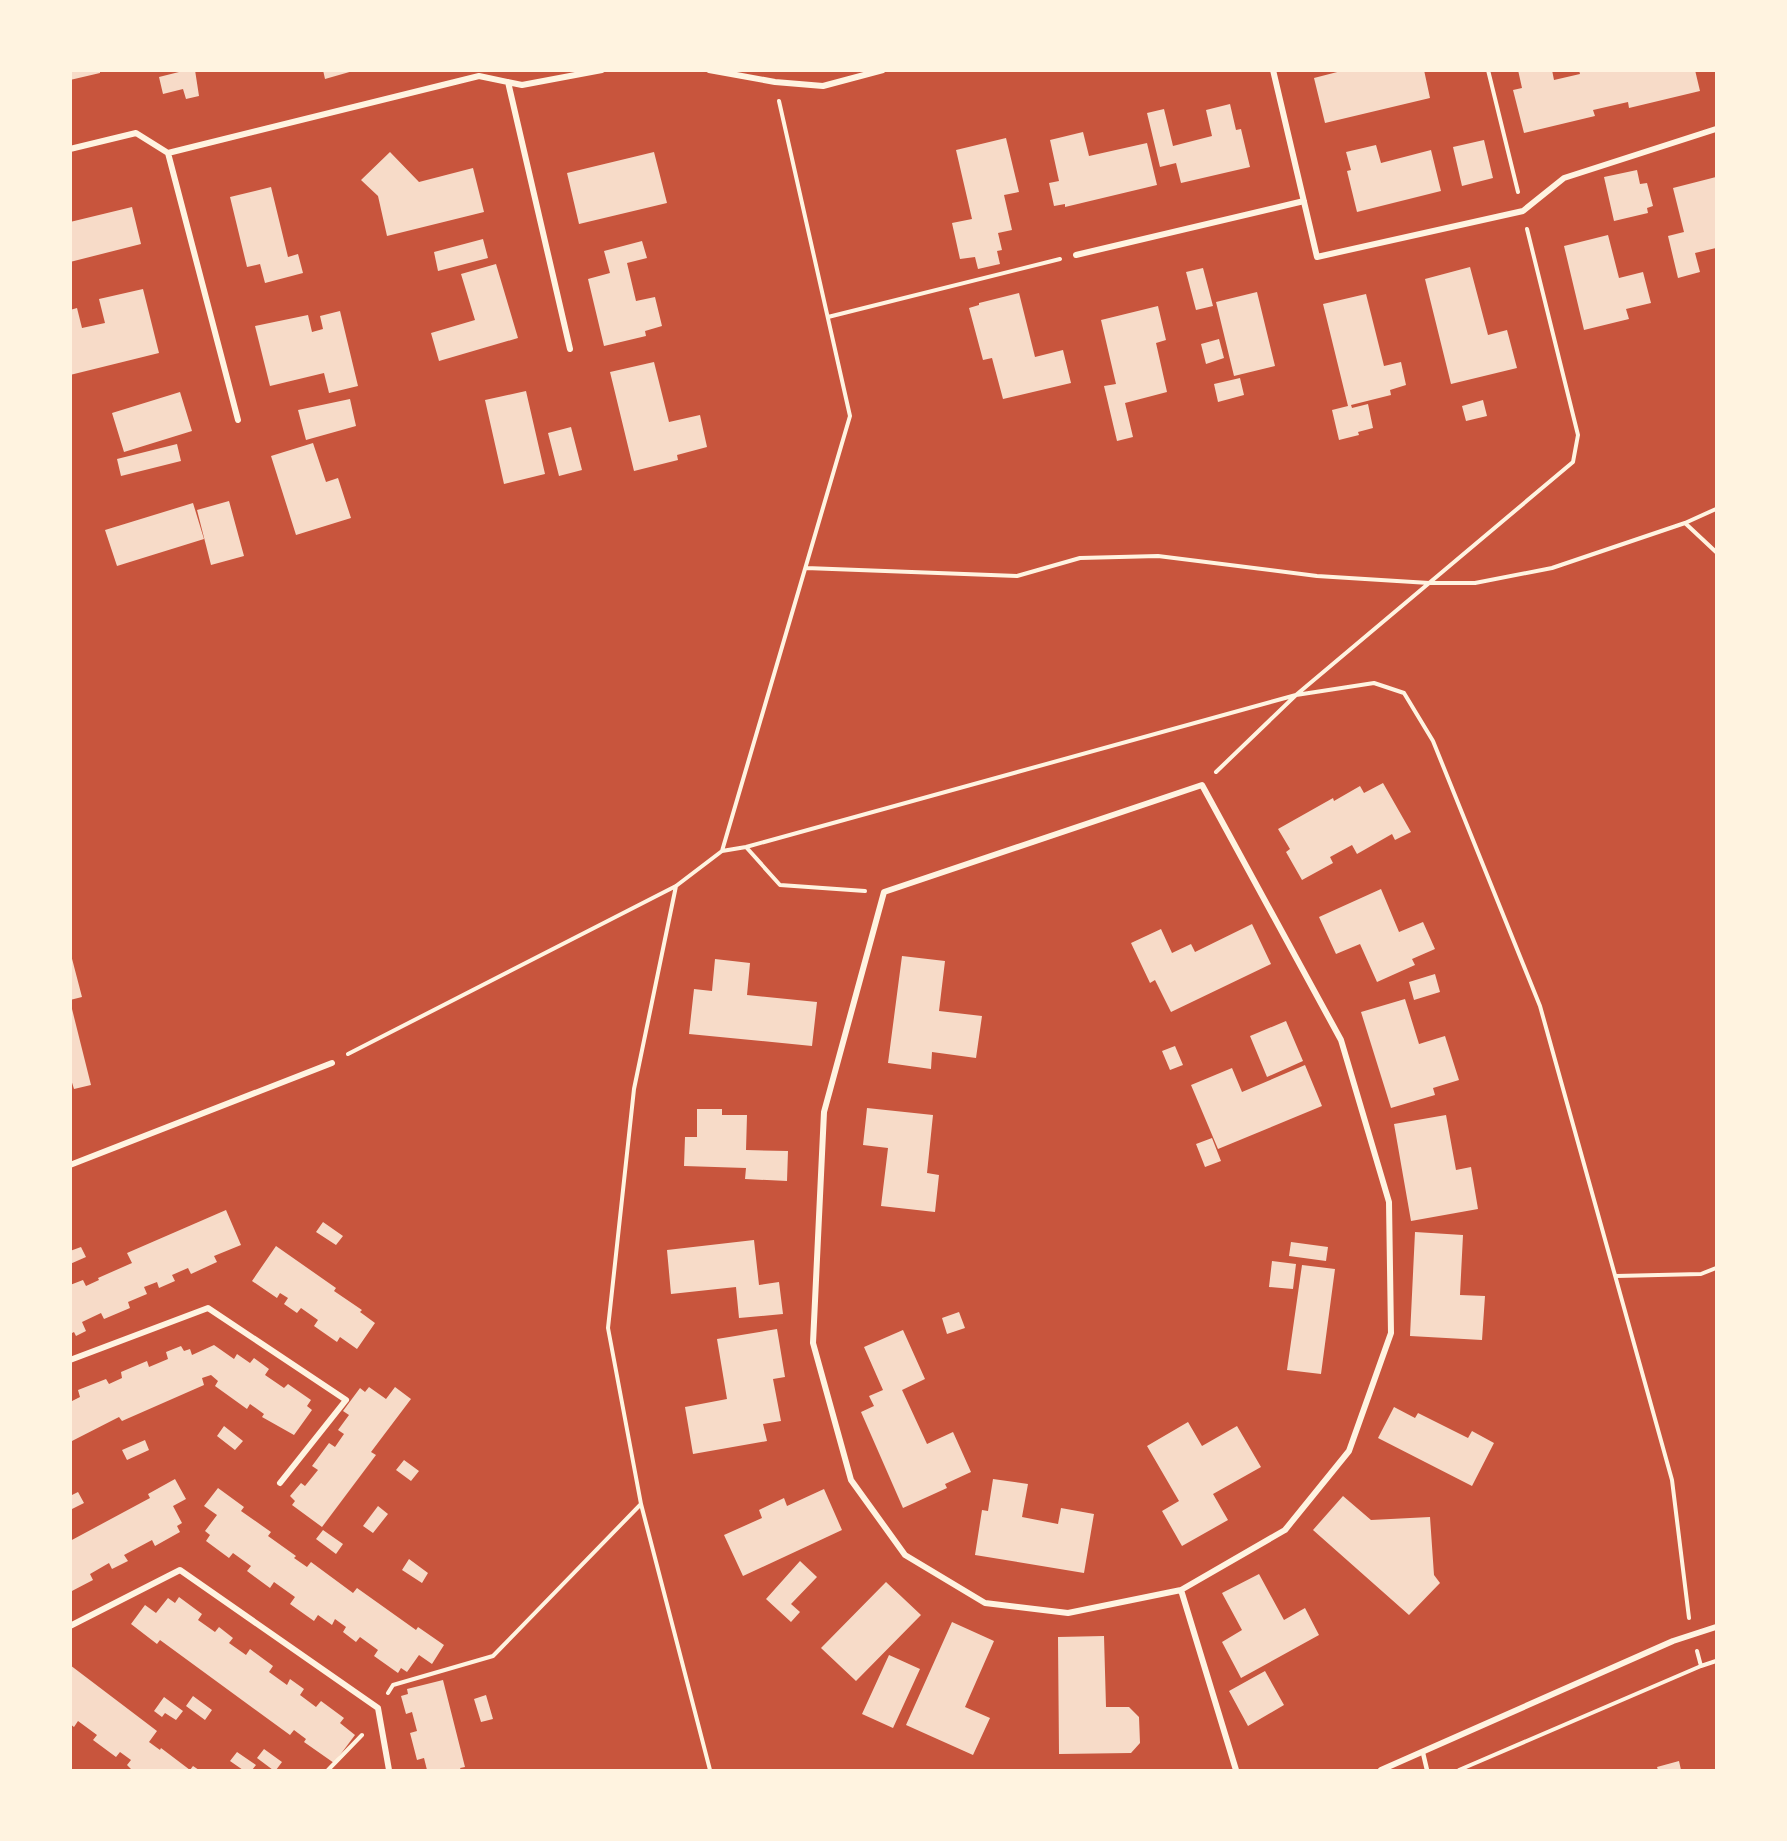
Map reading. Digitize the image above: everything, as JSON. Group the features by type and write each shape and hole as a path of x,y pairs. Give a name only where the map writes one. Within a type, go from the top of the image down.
{"street":[{"path":"168,153 479,73 522,85 602,70"},
{"path":"709,70 775,82 823,86 882,70"},
{"path":"1272,70 1317,257 1523,211 1564,178 1716,129"},
{"path":"508,82 570,349"},
{"path":"70,149 136,133 168,153 238,420"},
{"path":"1076,255 1304,201"},
{"path":"1203,785 1341,1040 1389,1202 1391,1333 1349,1451 1285,1530 1181,1590 1068,1613 985,1603 905,1555 851,1480 813,1343 824,1112 884,892 1203,785"},
{"path":"70,1165 332,1063"},
{"path":"70,1360 208,1308 346,1400 280,1483"},
{"path":"70,1626 180,1570 378,1708 389,1770"},
{"path":"1181,1590 1236,1770"},
{"path":"1381,1770 1673,1641 1716,1627"}],"lane":[{"path":"1423,1753 1427,1770"}],"path":[{"path":"1203,785 1296,695 1573,462 1578,435 1488,70"},
{"path":"722,851 850,416 775,82"},
{"path":"828,317 1076,255"},
{"path":"806,568 1017,576 1080,558 1158,556 1317,576 1429,583 1475,583 1552,568 1685,523 1716,509"},
{"path":"1685,523 1716,552"},
{"path":"332,1063 676,886 722,851 746,847 1296,695 1374,683 1404,693 1433,741 1540,1006 1672,1480 1692,1636 1701,1666"},
{"path":"746,847 780,885 884,892"},
{"path":"676,886 634,1089 608,1328 641,1503 710,1770"},
{"path":"1616,1276 1701,1274 1716,1268"},
{"path":"328,1770 361,1737 393,1685 494,1656 641,1503"},
{"path":"1459,1770 1716,1661"}],"building":[{"path":"70,70 100,70 100,73 70,80"},
{"path":"195,70 199,96 186,99 183,89 163,94 159,77"},
{"path":"323,70 353,70 353,71 325,79"},
{"path":"1345,70 1424,70 1430,98 1325,123 1314,78"},
{"path":"1518,70 1552,70 1554,80 1580,74 1579,70 1695,70 1700,91 1629,108 1628,102 1593,110 1595,116 1524,133 1513,90 1522,88"},
{"path":"1230,104 1236,130 1241,129 1250,167 1181,183 1176,163 1160,167 1147,113 1164,109 1173,146 1212,136 1206,110"},
{"path":"1083,132 1089,156 1147,143 1157,185 1065,207 1065,204 1054,206 1049,183 1059,181 1050,140"},
{"path":"1006,138 1019,192 1004,195 1012,230 998,233 1002,250 997,251 1000,264 978,269 975,257 960,259 952,223 972,219 956,150"},
{"path":"1484,140 1493,178 1462,186 1453,147"},
{"path":"1376,145 1381,163 1431,150 1441,191 1357,212 1347,171 1351,170 1346,152"},
{"path":"390,152 419,182 473,168 484,212 387,236 378,196 361,180"},
{"path":"654,152 667,203 579,224 567,173"},
{"path":"1637,170 1640,184 1647,183 1653,206 1647,208 1648,213 1614,221 1604,177"},
{"path":"1716,177 1716,248 1695,253 1700,272 1678,278 1668,236 1684,232 1673,188"},
{"path":"271,187 288,257 298,254 303,273 265,283 260,264 247,267 230,197"},
{"path":"132,207 141,244 70,262 70,222"},
{"path":"1608,235 1619,278 1643,272 1651,303 1626,309 1629,319 1584,330 1564,246"},
{"path":"483,239 488,258 438,271 434,252"},
{"path":"642,241 647,258 627,263 636,301 655,297 662,326 645,331 646,336 604,346 588,279 610,273 604,251"},
{"path":"496,264 518,338 439,361 431,333 475,320 461,274"},
{"path":"1470,267 1488,335 1507,330 1517,368 1451,384 1425,279"},
{"path":"1203,268 1213,306 1196,310 1186,272"},
{"path":"143,289 159,353 70,375 70,310 77,308 82,328 105,323 99,299"},
{"path":"1257,292 1275,366 1234,376 1216,302"},
{"path":"1019,293 1035,357 1063,350 1071,383 1003,399 992,358 983,360 969,308 979,303"},
{"path":"1366,294 1384,366 1401,362 1406,385 1390,390 1391,395 1351,405 1352,408 1368,404 1373,428 1358,432 1359,435 1339,440 1332,410 1348,406 1323,304"},
{"path":"1158,306 1166,340 1156,343 1167,392 1125,403 1133,437 1117,441 1104,386 1116,384 1101,320"},
{"path":"340,311 358,386 329,393 324,373 270,386 255,326 308,315 312,332 323,329 320,316"},
{"path":"1219,339 1224,358 1206,364 1201,344"},
{"path":"654,362 669,422 700,415 707,447 677,455 678,460 634,471 610,372"},
{"path":"1240,378 1244,395 1218,402 1214,384"},
{"path":"526,391 545,474 504,484 485,400"},
{"path":"180,392 192,431 124,452 112,413"},
{"path":"350,399 356,426 306,440 298,410"},
{"path":"1483,400 1487,416 1466,421 1462,406"},
{"path":"571,427 582,470 559,476 548,433"},
{"path":"313,443 326,482 338,478 351,518 296,535 271,456"},
{"path":"177,444 181,461 121,476 117,459"},
{"path":"229,501 244,556 211,565 197,510"},
{"path":"193,503 204,539 117,566 105,530"},
{"path":"1383,783 1411,832 1395,840 1392,834 1357,854 1352,845 1330,857 1333,863 1302,880 1286,852 1290,849 1278,829 1333,798 1334,801 1360,786 1364,793"},
{"path":"1381,889 1399,932 1423,922 1435,949 1412,959 1415,965 1377,982 1360,944 1336,954 1319,917"},
{"path":"1252,924 1271,964 1171,1012 1155,980 1150,983 1131,943 1161,929 1172,953 1191,944 1195,952"},
{"path":"70,951 82,997 70,1000"},
{"path":"902,956 945,961 939,1011 982,1016 976,1058 932,1052 931,1069 888,1063"},
{"path":"715,959 750,963 747,995 817,1002 812,1046 689,1034 694,989 712,991"},
{"path":"1435,974 1440,992 1414,1000 1409,982"},
{"path":"1405,999 1419,1044 1445,1036 1459,1080 1433,1088 1435,1095 1391,1108 1361,1012"},
{"path":"70,1001 91,1085 74,1089 70,1076"},
{"path":"1286,1021 1303,1061 1267,1077 1250,1036"},
{"path":"1175,1046 1183,1065 1170,1070 1162,1051"},
{"path":"1305,1065 1322,1106 1218,1149 1191,1085 1232,1068 1242,1092"},
{"path":"867,1108 933,1115 927,1173 939,1175 935,1212 881,1206 888,1148 863,1145"},
{"path":"697,1109 722,1109 722,1115 747,1115 746,1150 788,1151 787,1181 745,1179 746,1168 684,1166 685,1137 697,1137"},
{"path":"1446,1115 1456,1170 1471,1167 1478,1209 1411,1221 1394,1124"},
{"path":"1212,1138 1221,1161 1205,1167 1196,1144"},
{"path":"226,1210 241,1245 214,1256 217,1262 191,1274 188,1268 172,1275 175,1281 159,1288 157,1282 144,1287 147,1294 128,1302 130,1308 104,1319 101,1313 82,1322 86,1331 76,1336 74,1332 70,1334 70,1285 83,1280 86,1286 99,1280 98,1278 132,1263 127,1253"},
{"path":"323,1222 343,1236 336,1245 316,1232"},
{"path":"1415,1232 1463,1235 1460,1295 1485,1296 1482,1340 1410,1336"},
{"path":"754,1240 759,1285 779,1282 783,1314 739,1318 736,1287 671,1294 667,1250"},
{"path":"1291,1242 1328,1247 1326,1261 1289,1256"},
{"path":"276,1246 336,1288 334,1291 362,1310 360,1312 375,1323 357,1349 340,1337 337,1342 314,1326 318,1320 301,1308 297,1313 284,1304 288,1298 280,1293 277,1298 252,1281"},
{"path":"81,1247 86,1257 70,1264 70,1251"},
{"path":"1272,1261 1296,1264 1293,1289 1269,1287"},
{"path":"1302,1265 1335,1269 1321,1374 1287,1370"},
{"path":"959,1312 965,1328 947,1334 942,1318"},
{"path":"777,1329 785,1377 773,1379 781,1421 763,1424 767,1441 693,1454 685,1407 727,1399 717,1339"},
{"path":"903,1330 925,1379 902,1390 927,1444 953,1432 971,1472 945,1484 947,1488 903,1508 861,1412 874,1406 869,1396 883,1390 864,1347"},
{"path":"214,1345 234,1359 237,1354 250,1363 254,1358 269,1369 265,1375 284,1388 288,1384 311,1400 307,1406 312,1410 294,1435 262,1417 264,1414 250,1404 247,1409 215,1386 218,1381 211,1375 202,1378 204,1385 122,1421 119,1417 70,1442 70,1402 80,1397 78,1390 106,1379 109,1384 122,1378 121,1372 147,1361 149,1367 168,1359 166,1352 181,1346 184,1351 190,1349 192,1355"},
{"path":"369,1387 386,1399 395,1387 411,1399 371,1452 376,1455 322,1527 292,1505 295,1501 290,1496 301,1483 305,1486 318,1470 312,1466 329,1443 335,1447 344,1434 338,1430 349,1415 343,1411 360,1388 365,1392"},
{"path":"1394,1407 1415,1418 1418,1413 1468,1438 1472,1431 1494,1443 1472,1486 1378,1438"},
{"path":"1188,1422 1202,1446 1237,1426 1261,1467 1213,1494 1228,1520 1182,1546 1162,1511 1179,1501 1147,1446"},
{"path":"224,1426 243,1441 235,1450 217,1436"},
{"path":"145,1440 149,1450 127,1460 122,1450"},
{"path":"404,1460 419,1471 411,1481 396,1470"},
{"path":"175,1479 186,1499 173,1506 182,1523 177,1526 180,1532 155,1546 152,1540 124,1555 128,1561 112,1569 109,1563 90,1574 93,1580 70,1592 70,1541 150,1498 148,1494"},
{"path":"993,1479 1028,1484 1022,1517 1058,1524 1061,1508 1094,1514 1084,1573 975,1555 982,1510 988,1511"},
{"path":"218,1488 244,1507 241,1511 271,1532 268,1536 296,1556 294,1558 307,1567 311,1562 353,1593 357,1588 416,1630 418,1627 444,1645 432,1664 419,1655 407,1672 401,1668 398,1673 374,1656 378,1650 360,1637 356,1642 343,1632 346,1627 335,1619 332,1625 318,1615 314,1621 290,1604 295,1597 274,1582 270,1588 247,1571 251,1566 233,1553 229,1558 206,1541 210,1535 205,1531 217,1515 204,1506"},
{"path":"824,1489 842,1530 743,1576 724,1535 762,1518 759,1510 784,1498 787,1506"},
{"path":"78,1492 84,1503 70,1510 70,1496"},
{"path":"1343,1496 1371,1520 1430,1517 1434,1575 1440,1583 1409,1615 1313,1530"},
{"path":"378,1506 388,1514 373,1533 363,1526"},
{"path":"323,1530 343,1544 336,1554 316,1539"},
{"path":"409,1559 428,1573 422,1583 402,1570"},
{"path":"800,1561 817,1577 791,1604 800,1612 791,1622 766,1599"},
{"path":"1259,1574 1284,1620 1305,1608 1319,1635 1241,1678 1222,1642 1242,1630 1222,1593"},
{"path":"886,1582 921,1615 856,1681 821,1648"},
{"path":"179,1597 202,1614 198,1620 215,1632 219,1627 233,1638 229,1643 246,1655 250,1649 273,1666 269,1672 287,1685 290,1679 304,1689 300,1695 316,1707 321,1701 344,1718 340,1723 355,1735 334,1763 304,1742 306,1739 294,1730 290,1735 160,1640 157,1644 131,1624 145,1605 156,1613 168,1598 175,1603"},
{"path":"952,1622 994,1641 965,1707 990,1718 973,1755 906,1725"},
{"path":"1104,1636 1106,1707 1129,1707 1139,1717 1140,1743 1131,1753 1059,1754 1058,1637"},
{"path":"889,1655 920,1669 893,1728 862,1714"},
{"path":"70,1665 157,1731 149,1742 160,1750 161,1748 190,1770 132,1770 127,1765 131,1760 120,1752 116,1757 93,1740 97,1735 78,1721 74,1727 70,1724"},
{"path":"1265,1671 1284,1705 1248,1726 1229,1691"},
{"path":"443,1680 465,1767 460,1768 461,1770 427,1770 424,1758 417,1760 410,1733 417,1731 412,1712 406,1714 401,1696 408,1694 407,1689"},
{"path":"486,1695 493,1719 481,1722 474,1699"},
{"path":"193,1696 212,1710 205,1720 186,1706"},
{"path":"164,1697 183,1711 176,1720 165,1713 162,1717 154,1711"},
{"path":"264,1749 282,1762 276,1770 257,1758"},
{"path":"237,1752 256,1765 252,1770 243,1770 230,1761"},
{"path":"1679,1761 1681,1770 1658,1770 1657,1767"}]}
